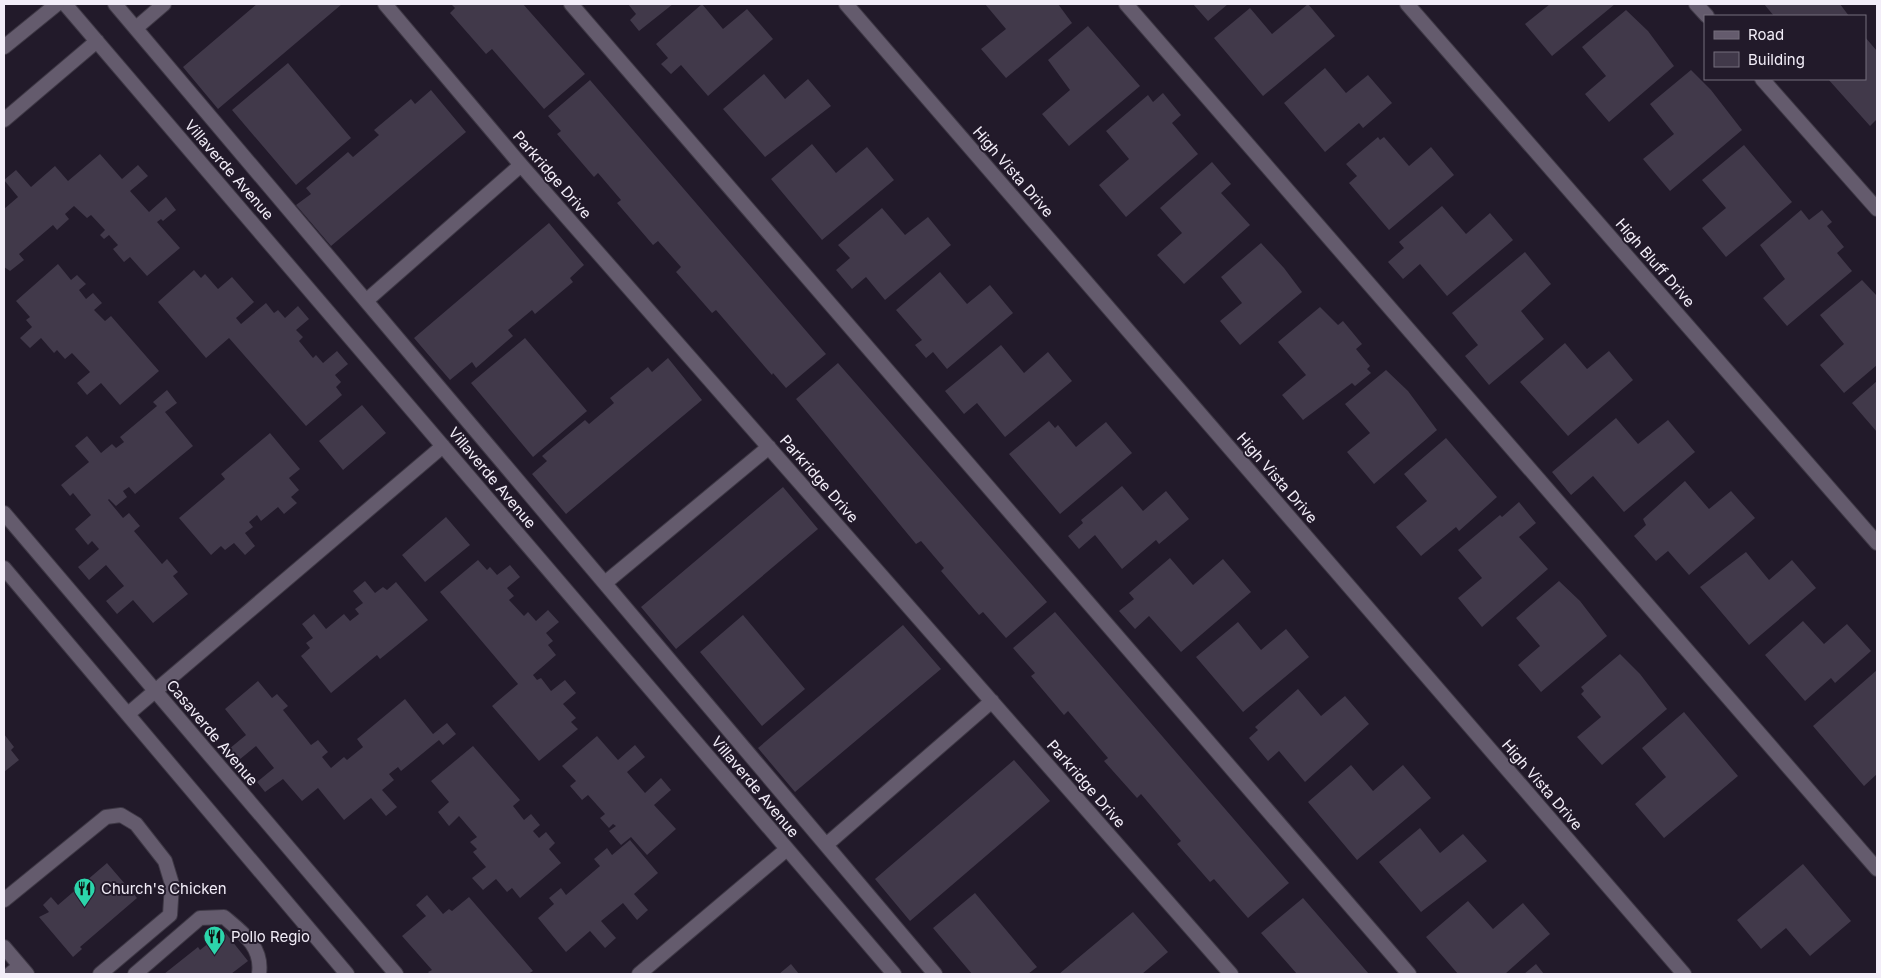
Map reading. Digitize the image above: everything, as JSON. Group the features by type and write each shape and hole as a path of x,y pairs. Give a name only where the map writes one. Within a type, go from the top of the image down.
{"street":[{"path":"4,47 57,4"},
{"name":"Villaverde Avenue","path":"66,4 894,974"},
{"path":"115,4 935,974"},
{"path":"136,28 164,4"},
{"name":"Parkridge Drive","path":"385,4 521,165 1231,974"},
{"path":"572,4 1410,974"},
{"name":"High Vista Drive","path":"846,4 1684,974"},
{"path":"1126,4 1877,869"},
{"name":"High Bluff Drive","path":"1407,4 1877,543"},
{"path":"1696,4 1706,15"},
{"path":"4,120 97,41"},
{"path":"1763,80 1877,209"},
{"path":"366,300 521,165"},
{"path":"128,714 443,446"},
{"path":"605,583 769,447"},
{"name":"Casaverde Avenue","path":"4,513 396,974"},
{"path":"4,568 347,974"},
{"path":"826,845 992,700"},
{"path":"4,900 106,817 121,815 136,824 164,860 172,884 170,915 100,974"},
{"path":"639,974 787,849"},
{"path":"135,974 200,918 224,916 250,941 261,961 259,974"},
{"path":"4,947 19,971"}],"building":[{"path":"257,4 342,4 218,109 183,67"},
{"path":"451,4 523,4 585,74 544,109 492,49 486,54 450,13 455,8"},
{"path":"628,4 673,4 639,31 630,20 636,14"},
{"path":"702,4 723,29 747,9 773,39 708,96 681,65 671,74 661,64 668,58 656,44"},
{"path":"985,4 1058,4 1072,23 1006,78 981,49 1006,29"},
{"path":"1193,4 1228,4 1208,21"},
{"path":"1308,4 1335,36 1263,96 1214,38 1250,8 1272,34"},
{"path":"1550,4 1615,4 1552,56 1525,24"},
{"path":"1764,4 1840,4 1848,15 1773,15"},
{"path":"1626,10 1648,31 1674,66 1609,122 1585,94 1606,76 1582,47"},
{"path":"1088,26 1140,86 1069,146 1042,114 1070,90 1048,60"},
{"path":"1866,38 1877,51 1877,119 1870,126 1829,80 1866,80"},
{"path":"288,63 351,138 296,185 232,110"},
{"path":"1325,68 1346,93 1368,75 1392,103 1363,128 1359,123 1325,152 1284,103"},
{"path":"1691,70 1711,90 1742,130 1670,191 1643,159 1674,134 1650,104"},
{"path":"764,74 785,99 808,79 831,106 765,157 723,109"},
{"path":"590,80 826,354 786,388 773,373 772,375 716,310 712,313 676,272 681,267 658,241 653,245 617,203 621,200 598,173 594,177 557,134 561,131 548,116"},
{"path":"431,90 466,132 331,246 296,205 311,194 306,188 348,152 353,157 379,135 374,130 411,99 415,104"},
{"path":"1163,93 1181,115 1172,123 1198,154 1126,217 1099,185 1129,159 1106,131 1148,95 1153,102"},
{"path":"1378,137 1380,140 1384,137 1409,166 1431,147 1454,175 1389,230 1349,183 1357,176 1346,164"},
{"path":"812,144 836,173 867,147 894,180 822,240 771,179"},
{"path":"1744,145 1792,202 1726,257 1702,228 1726,208 1702,180"},
{"path":"100,154 122,179 138,165 148,176 130,191 149,212 166,197 176,210 163,221 161,219 157,222 180,248 147,276 130,257 124,262 113,249 118,245 109,235 104,239 100,235 105,230 91,215 87,218 74,206 65,214 69,219 57,230 53,225 19,254 24,260 10,271 4,267 4,209 18,197 4,180 16,170 31,187 55,166 68,181"},
{"path":"1212,162 1231,184 1221,193 1250,225 1184,284 1157,255 1182,233 1160,208"},
{"path":"1442,206 1466,234 1490,213 1513,240 1447,296 1420,264 1403,279 1388,262 1404,248 1399,242"},
{"path":"882,208 905,235 928,217 951,245 885,300 866,277 852,289 836,270 850,258 838,245"},
{"path":"1801,210 1809,220 1822,210 1832,222 1827,226 1844,247 1837,253 1852,271 1787,326 1763,298 1785,279 1760,245"},
{"path":"549,223 584,265 570,278 573,282 535,314 532,310 508,330 513,336 476,368 472,362 450,380 414,338"},
{"path":"1261,243 1284,268 1302,292 1240,345 1220,321 1242,303 1221,277"},
{"path":"1525,252 1551,284 1521,311 1544,339 1489,385 1465,356 1478,345 1452,313"},
{"path":"58,264 71,280 77,275 86,284 79,290 86,299 93,293 102,303 94,310 105,321 111,316 159,371 120,405 101,383 87,395 77,383 90,372 72,353 65,359 57,350 54,353 41,338 30,348 20,338 32,327 26,320 30,317 16,301"},
{"path":"194,270 201,278 205,274 218,289 232,277 254,302 236,318 241,324 266,303 274,313 278,310 285,318 298,306 309,319 296,330 303,337 299,341 313,358 316,355 323,363 337,351 348,364 335,375 341,382 336,387 342,395 306,426 229,338 206,358 158,302"},
{"path":"940,272 967,304 990,285 1013,313 947,369 933,352 926,358 915,345 922,340 896,310"},
{"path":"1862,280 1877,296 1877,365 1844,393 1820,365 1844,344 1820,315"},
{"path":"1320,307 1338,325 1343,321 1362,344 1356,349 1370,366 1367,369 1371,373 1355,386 1352,383 1303,420 1282,395 1306,375 1278,342"},
{"path":"525,338 587,411 533,457 471,383"},
{"path":"1565,343 1587,369 1609,351 1633,380 1568,436 1520,382"},
{"path":"1001,345 1024,373 1048,352 1072,381 1005,437 977,403 964,414 945,391"},
{"path":"668,358 702,400 566,514 532,474 547,461 542,456 585,420 589,424 614,403 610,398 648,367 652,372"},
{"path":"838,363 1047,602 1006,638 983,612 979,615 941,571 944,568 921,541 916,544 796,399"},
{"path":"1386,370 1408,391 1437,430 1374,484 1347,452 1370,433 1345,404"},
{"path":"1877,381 1877,432 1852,403"},
{"path":"167,390 177,403 165,412 193,446 135,494 129,487 123,491 127,497 116,506 108,500 123,518 129,513 140,526 134,531 162,564 167,559 178,572 173,576 188,594 153,623 133,600 117,614 106,601 124,586 106,565 89,580 78,567 99,549 92,541 88,545 75,529 91,515 73,493 70,496 61,485 89,462 75,446 87,436 101,453 112,444 116,448 124,442 120,437 157,406 153,402"},
{"path":"362,405 386,433 343,470 319,441"},
{"path":"1616,418 1638,444 1668,420 1695,452 1624,512 1593,476 1571,495 1552,472"},
{"path":"1049,421 1055,428 1058,425 1076,447 1106,422 1132,453 1060,514 1009,454"},
{"path":"270,433 300,469 289,478 299,490 291,497 297,503 284,514 278,507 261,521 257,515 249,522 253,527 245,533 255,546 245,555 234,543 225,550 221,546 211,555 179,518 225,479 221,474"},
{"path":"1446,438 1497,497 1459,531 1456,527 1421,556 1396,527 1427,501 1404,474"},
{"path":"1685,481 1709,509 1731,491 1755,518 1689,575 1668,551 1656,561 1634,536 1646,525 1643,519"},
{"path":"1122,486 1143,511 1166,491 1189,519 1159,544 1156,540 1122,569 1095,535 1079,549 1068,536 1083,523 1081,520"},
{"path":"783,487 818,529 676,649 641,607"},
{"path":"1519,502 1536,523 1519,537 1548,569 1482,627 1458,598 1482,578 1458,550 1500,515 1502,517"},
{"path":"446,517 470,545 425,582 402,555"},
{"path":"1746,552 1769,580 1792,560 1816,588 1749,645 1700,587"},
{"path":"1170,558 1193,585 1223,559 1251,592 1181,652 1149,616 1135,629 1119,611 1134,599 1129,593"},
{"path":"478,560 487,570 490,567 497,575 510,565 520,577 507,588 514,596 509,600 524,616 528,612 536,621 548,610 559,622 546,633 553,641 548,645 556,655 533,675 537,680 541,678 551,691 565,680 576,693 563,704 576,718 571,722 578,729 539,761 492,706 518,684 440,592"},
{"path":"365,581 375,593 383,587 387,590 396,582 428,620 380,659 377,655 331,693 301,656 310,648 306,643 313,638 302,624 314,614 326,629 344,614 350,621 359,614 355,609 363,603 353,591"},
{"path":"1559,581 1580,601 1607,636 1541,692 1518,665 1540,646 1516,618"},
{"path":"1055,612 1289,883 1248,918 1214,879 1210,882 1177,844 1181,841 1141,794 1137,798 1104,761 1108,758 1068,711 1064,715 1031,676 1035,673 1013,648"},
{"path":"743,615 805,689 762,726 700,652"},
{"path":"1803,621 1824,644 1847,624 1871,651 1835,683 1831,678 1805,701 1765,655"},
{"path":"1238,622 1261,650 1286,629 1309,657 1243,712 1196,657"},
{"path":"903,625 941,669 795,792 758,748"},
{"path":"1620,654 1640,674 1667,709 1602,765 1577,737 1601,717 1581,694 1584,691 1581,687"},
{"path":"1877,670 1877,774 1864,786 1813,726"},
{"path":"258,681 272,698 277,694 288,706 283,710 311,745 318,740 328,752 322,757 331,768 344,757 347,760 363,747 357,739 405,699 433,734 447,723 456,734 443,745 439,740 401,771 398,767 389,774 394,780 382,790 397,807 386,816 371,798 344,820 318,788 302,801 283,779 265,792 257,782 274,768 256,746 239,760 229,749 246,735 225,709"},
{"path":"1298,689 1321,716 1345,696 1369,724 1305,782 1279,751 1268,761 1249,738 1258,730 1255,727"},
{"path":"1684,712 1738,776 1664,838 1635,804 1666,777 1642,748"},
{"path":"4,734 14,747 11,750 19,760 4,772"},
{"path":"597,736 618,760 635,745 645,757 627,772 645,793 661,778 671,790 654,805 676,829 647,855 631,837 621,845 609,831 616,826 613,824 609,828 600,818 605,814 588,795 582,800 570,786 576,781 562,766"},
{"path":"473,746 520,800 513,806 524,820 531,814 540,825 533,831 539,838 546,832 555,843 549,849 561,863 520,898 512,888 507,892 496,879 483,890 472,878 486,867 473,852 477,849 470,842 477,837 459,816 449,826 438,812 449,802 431,781"},
{"path":"1014,760 1050,801 910,921 875,879"},
{"path":"1351,765 1373,791 1403,765 1431,798 1357,860 1308,802"},
{"path":"1420,828 1440,853 1463,834 1487,861 1421,912 1379,862"},
{"path":"630,840 658,873 634,894 648,910 637,920 623,903 601,921 616,938 605,948 590,931 566,952 538,918 554,904 549,898 561,888 566,895 600,866 594,859 607,848 612,855"},
{"name":"Church's Chicken","path":"107,863 137,898 80,947 82,949 73,957 39,917 49,912 43,905 51,897 58,905"},
{"path":"1803,864 1851,921 1810,956 1786,928 1761,949 1737,920"},
{"path":"975,893 1037,967 1028,974 972,974 933,928"},
{"path":"427,895 443,914 449,909 452,911 469,897 533,971 528,974 430,974 428,972 432,970 402,936 426,916 416,905"},
{"path":"1303,898 1369,974 1297,974 1261,933"},
{"path":"1468,901 1493,929 1523,903 1550,934 1505,974 1458,974 1426,937"},
{"path":"1133,912 1168,952 1142,974 1059,974"},
{"name":"Pollo Regio","path":"224,931 248,961 231,974 164,974 198,947 200,950"},
{"path":"791,964 799,974 779,974"},
{"path":"1536,964 1544,974 1524,974"}],"place":[{"name":"Church's Chicken","path":"85,908"},
{"name":"Pollo Regio","path":"215,956"}]}
